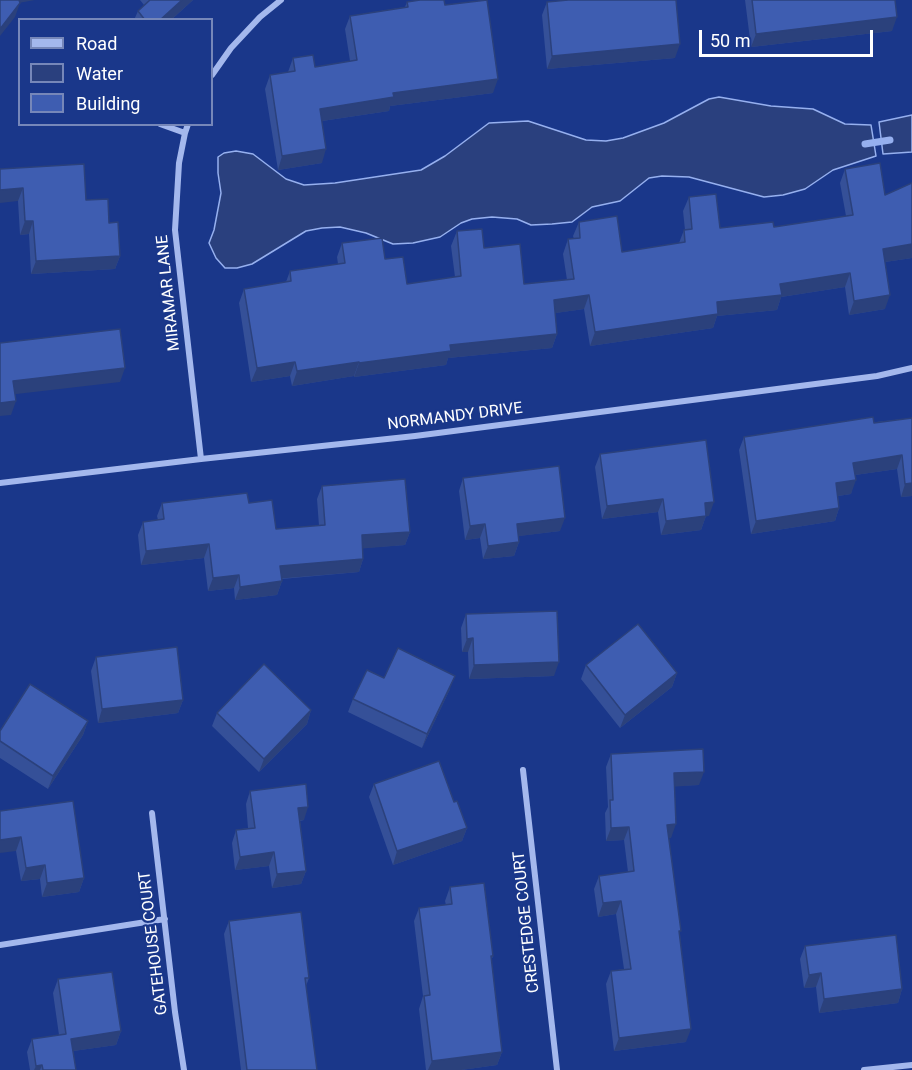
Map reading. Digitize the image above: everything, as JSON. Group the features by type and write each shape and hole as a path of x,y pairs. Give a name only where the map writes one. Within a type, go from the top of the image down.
{"street":[{"path":"213,74 231,48 260,17 281,0"},
{"path":"166,126 185,133"},
{"name":"MIRAMAR LANE","path":"187,126 179,163 176,230 201,459"},
{"name":"NORMANDY DRIVE","path":"0,483 427,434 877,376 912,368"},
{"name":"CRESTEDGE COURT","path":"523,770 557,1070"},
{"name":"GATEHOUSE COURT","path":"152,813 184,1070"},
{"path":"0,945 165,920"},
{"path":"864,1070 912,1065"}],"water":[{"path":"719,97 771,106 813,109 845,124 871,125 876,156 833,170 805,189 783,195 764,197 689,177 662,176 649,178 620,201 592,207 572,222 531,225 517,219 492,217 472,219 461,223 440,237 413,243 393,244 366,233 340,227 322,228 306,231 252,264 237,268 225,268 216,258 209,243 214,230 221,193 218,157 224,153 236,151 253,154 286,179 304,185 335,183 421,170 445,156 489,123 528,121 586,140 606,141 623,138 664,123 709,99"},
{"path":"912,115 912,152 883,154 879,122"}],"building":[{"path":"0,0 19,0 20,3 0,29"},
{"path":"150,0 182,0 162,18 143,18 138,11"},
{"path":"444,0 445,5 487,0 498,79 393,93 394,97 320,109 326,149 282,156 270,75 295,71 293,58 313,55 315,67 357,60 350,16 408,7 407,2"},
{"path":"676,0 680,44 552,56 547,2"},
{"path":"752,0 895,0 897,17 756,34"},
{"path":"880,163 885,195 912,183 912,244 883,249 890,295 854,301 850,273 780,284 782,295 717,302 718,314 595,332 589,295 554,300 557,334 450,345 451,351 297,371 295,362 257,368 244,289 291,281 290,271 345,263 342,243 382,238 385,259 403,257 407,284 461,276 457,231 482,229 484,248 520,244 524,284 574,279 568,239 580,238 579,222 617,216 622,252 685,242 684,230 692,229 689,197 716,194 720,228 773,222 774,227 853,215 845,169"},
{"path":"84,164 86,200 108,199 109,223 118,222 120,256 36,261 33,221 25,221 23,188 0,190 0,169"},
{"path":"120,329 125,368 13,381 16,401 0,403 0,343"},
{"path":"873,417 874,423 912,418 912,483 905,484 902,455 853,463 856,480 836,483 839,508 756,521 744,437"},
{"path":"706,440 714,502 705,503 706,516 666,521 663,499 607,506 600,454"},
{"path":"559,466 565,518 517,524 519,542 488,546 485,524 470,526 463,478"},
{"path":"405,479 410,532 362,535 363,559 280,566 282,581 240,587 239,575 213,578 209,544 146,551 143,522 164,519 162,503 247,493 249,503 272,500 276,529 325,525 322,486"},
{"path":"557,611 559,662 474,665 473,638 467,639 466,614"},
{"path":"638,624 677,673 625,715 586,665"},
{"path":"177,647 183,700 102,709 96,657"},
{"path":"398,648 455,676 427,734 353,699 367,670 384,678"},
{"path":"264,664 311,710 264,759 217,713"},
{"path":"30,684 88,721 53,776 0,741 0,731"},
{"path":"703,749 704,772 674,773 676,824 667,825 691,1029 619,1038 611,971 631,969 621,901 603,903 599,876 634,871 629,827 611,828 610,800 613,800 611,754"},
{"path":"439,761 454,802 457,801 467,828 397,851 374,784"},
{"path":"306,784 308,807 298,808 306,871 277,874 274,852 240,857 236,830 255,828 250,791"},
{"path":"73,801 84,878 47,883 45,865 26,868 21,837 0,840 0,811"},
{"path":"484,883 502,1052 432,1061 424,996 430,995 419,908 452,904 450,887"},
{"path":"301,912 309,978 305,978 317,1070 247,1070 229,921"},
{"path":"896,935 902,989 824,999 821,973 809,975 805,946"},
{"path":"112,972 121,1031 71,1039 76,1070 43,1070 42,1065 36,1066 32,1039 66,1034 58,979"}],"waterway":[{"path":"865,144 890,140"}]}
